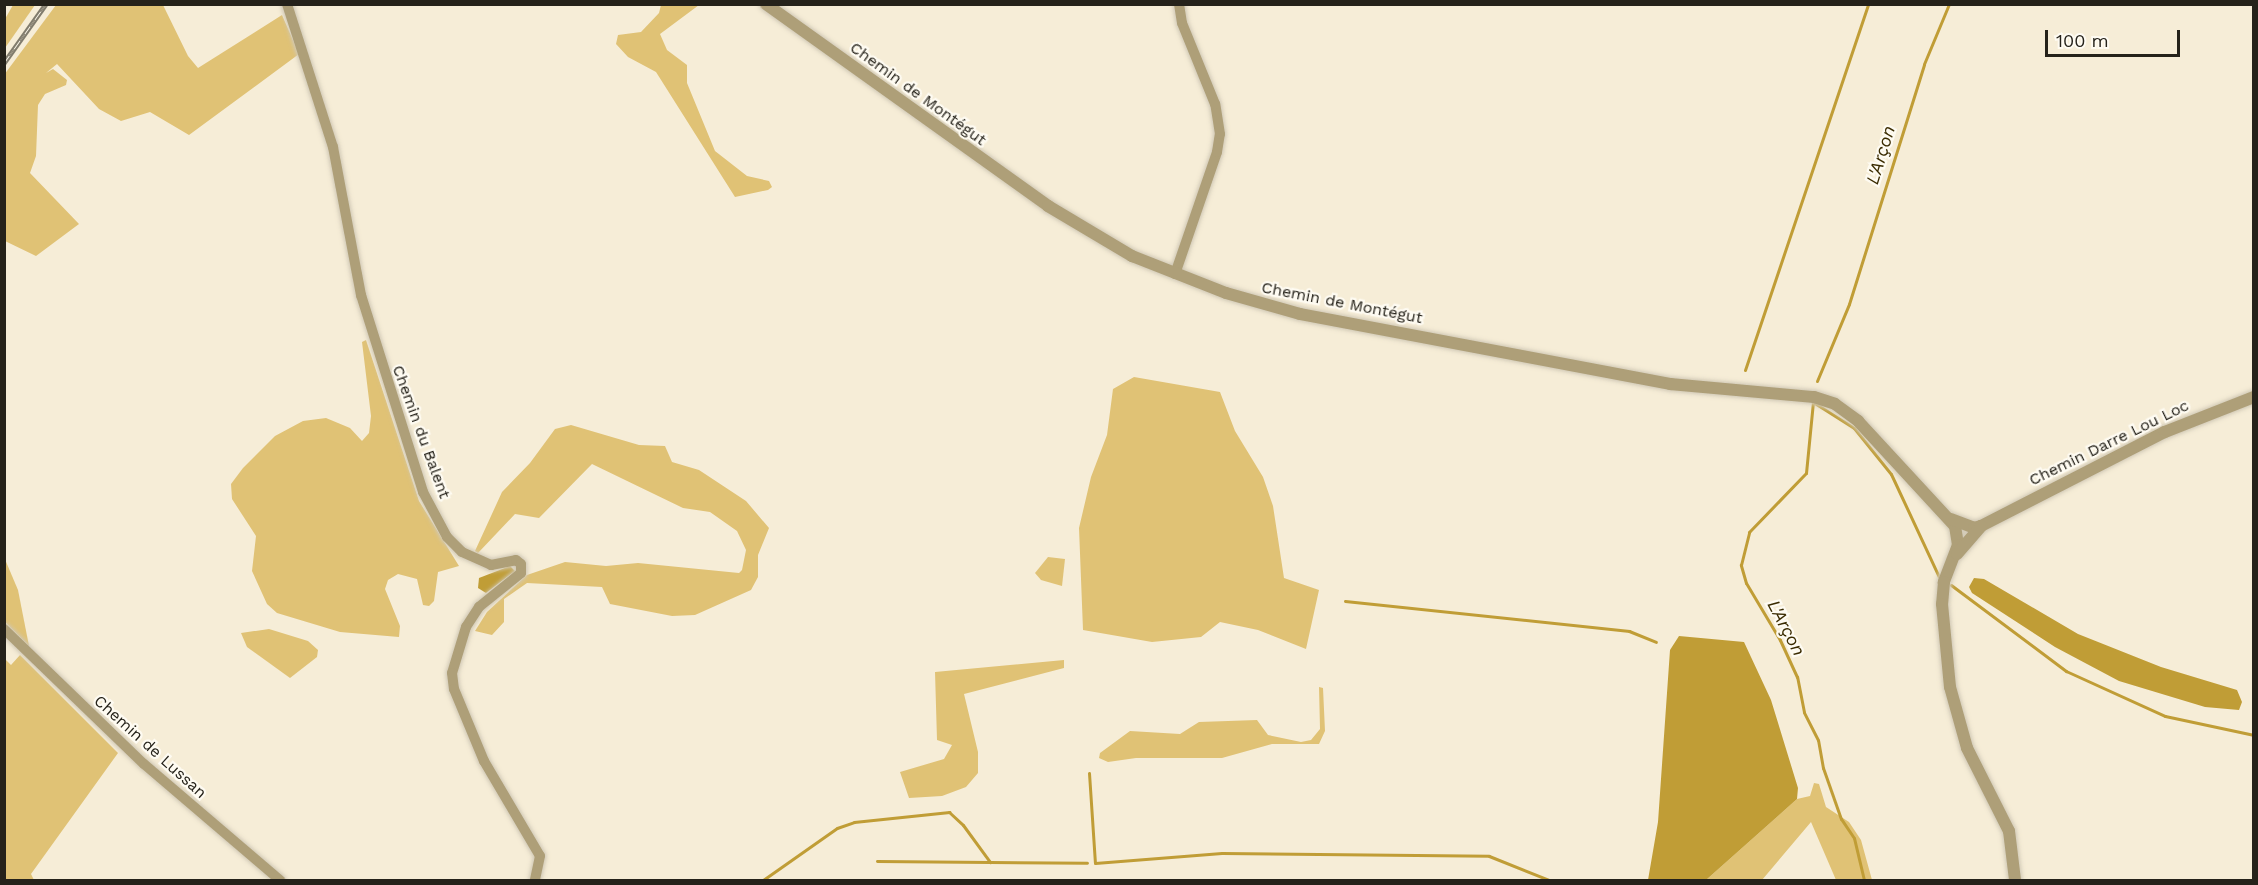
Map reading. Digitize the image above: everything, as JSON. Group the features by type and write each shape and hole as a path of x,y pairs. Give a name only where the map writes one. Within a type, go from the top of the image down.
{"street":[{"name":"Chemin du Balent","path":"287,4 333,147 367,316 423,492 447,537 462,552 491,565 516,560 521,564 520,573 479,607 466,627 452,673 454,689 484,761 540,856 535,880"},
{"name":"Chemin de Montégut","path":"766,4 1048,206 1132,256 1175,274 1300,314 1670,384 1814,397 1836,404 1858,421 1951,519"},
{"path":"1175,274 1217,152 1220,134 1215,104 1182,23 1179,4"},
{"name":"Chemin Darre Lou Loc","path":"1955,557 1981,526 2165,432 2253,397"},
{"path":"1951,519 1967,526 1981,526"},
{"path":"1951,519 1957,536 1955,557 1944,582 1942,604 1950,687 1967,748 2009,831 2015,880"},
{"name":"Chemin de Lussan","path":"4,629 144,764 280,880"}],"shaded area":[{"path":"13,5 35,5 5,48 5,19"},
{"path":"56,5 163,5 188,56 198,68 282,15 299,54 189,135 150,112 121,121 99,109 57,64 46,73 53,69 67,80 66,85 45,94 38,105 36,156 30,173 79,224 36,256 5,241 4,75"},
{"path":"661,5 699,5 660,34 667,50 687,65 687,83 715,151 747,176 769,181 772,187 768,190 735,197 656,72 628,57 616,44 618,35 641,32 659,13"},
{"path":"366,340 419,501 459,566 438,572 434,601 429,606 423,605 417,579 398,574 388,580 385,589 400,626 399,637 340,632 277,613 267,604 252,571 256,536 232,499 231,484 243,468 275,436 303,421 326,418 350,428 362,441 369,433 371,416 362,342"},
{"path":"1134,377 1220,392 1235,431 1263,477 1273,506 1284,578 1319,590 1306,649 1258,630 1220,622 1201,637 1152,642 1083,630 1079,528 1091,477 1107,435 1113,389"},
{"path":"571,425 639,445 665,446 672,462 699,470 746,501 769,528 758,555 758,577 751,590 695,615 672,616 610,604 602,587 527,583 504,599 504,622 492,635 475,631 487,612 527,575 565,562 606,566 638,563 739,573 742,570 746,550 737,531 710,512 683,508 592,464 539,518 515,514 478,553 475,551 502,492 530,463 555,429"},
{"path":"4,557 18,590 29,646 5,622"},
{"path":"1048,557 1065,559 1062,586 1041,580 1035,573"},
{"path":"510,566 515,571 486,593 478,588 479,578"},
{"path":"1974,578 1984,579 2078,634 2161,667 2237,690 2242,702 2239,710 2205,707 2119,681 2055,647 1972,593 1969,587"},
{"path":"269,629 308,641 318,650 317,657 290,678 247,647 241,633"},
{"path":"1679,636 1744,642 1771,700 1798,788 1797,799 1706,880 1648,880 1658,822 1670,650"},
{"path":"20,655 118,753 31,874 34,880 5,880 5,659 11,665"},
{"path":"1064,660 1064,668 964,694 978,752 978,773 966,787 942,796 909,798 900,772 944,759 952,745 937,740 935,672"},
{"path":"1319,687 1323,688 1325,731 1319,744 1272,744 1222,758 1136,758 1108,762 1099,758 1100,753 1130,731 1180,734 1199,722 1257,720 1268,735 1301,742 1311,740 1320,729"},
{"path":"1814,783 1819,784 1826,807 1849,822 1861,840 1872,880 1836,880 1811,822 1762,880 1706,880 1797,799 1810,796"}],"waterway":[{"path":"1745,370 1868,4"},
{"name":"L'Arçon","path":"1817,381 1849,304 1924,64 1949,4"},
{"name":"L'Arçon","path":"1864,880 1854,838 1841,819 1823,768 1818,740 1804,712 1797,677 1780,640 1746,583 1741,565 1749,532 1806,473 1813,402 1854,428 1891,474 1939,577"},
{"path":"1951,585 2066,671 2165,716 2254,735"},
{"path":"1345,601 1629,631 1656,642"},
{"path":"1089,773 1095,863 1222,853 1489,856 1549,880"},
{"path":"763,880 837,828 854,822 949,812 963,825 990,862"},
{"path":"877,861 1087,863"}],"railway":[{"path":"4,63 46,4"}]}
